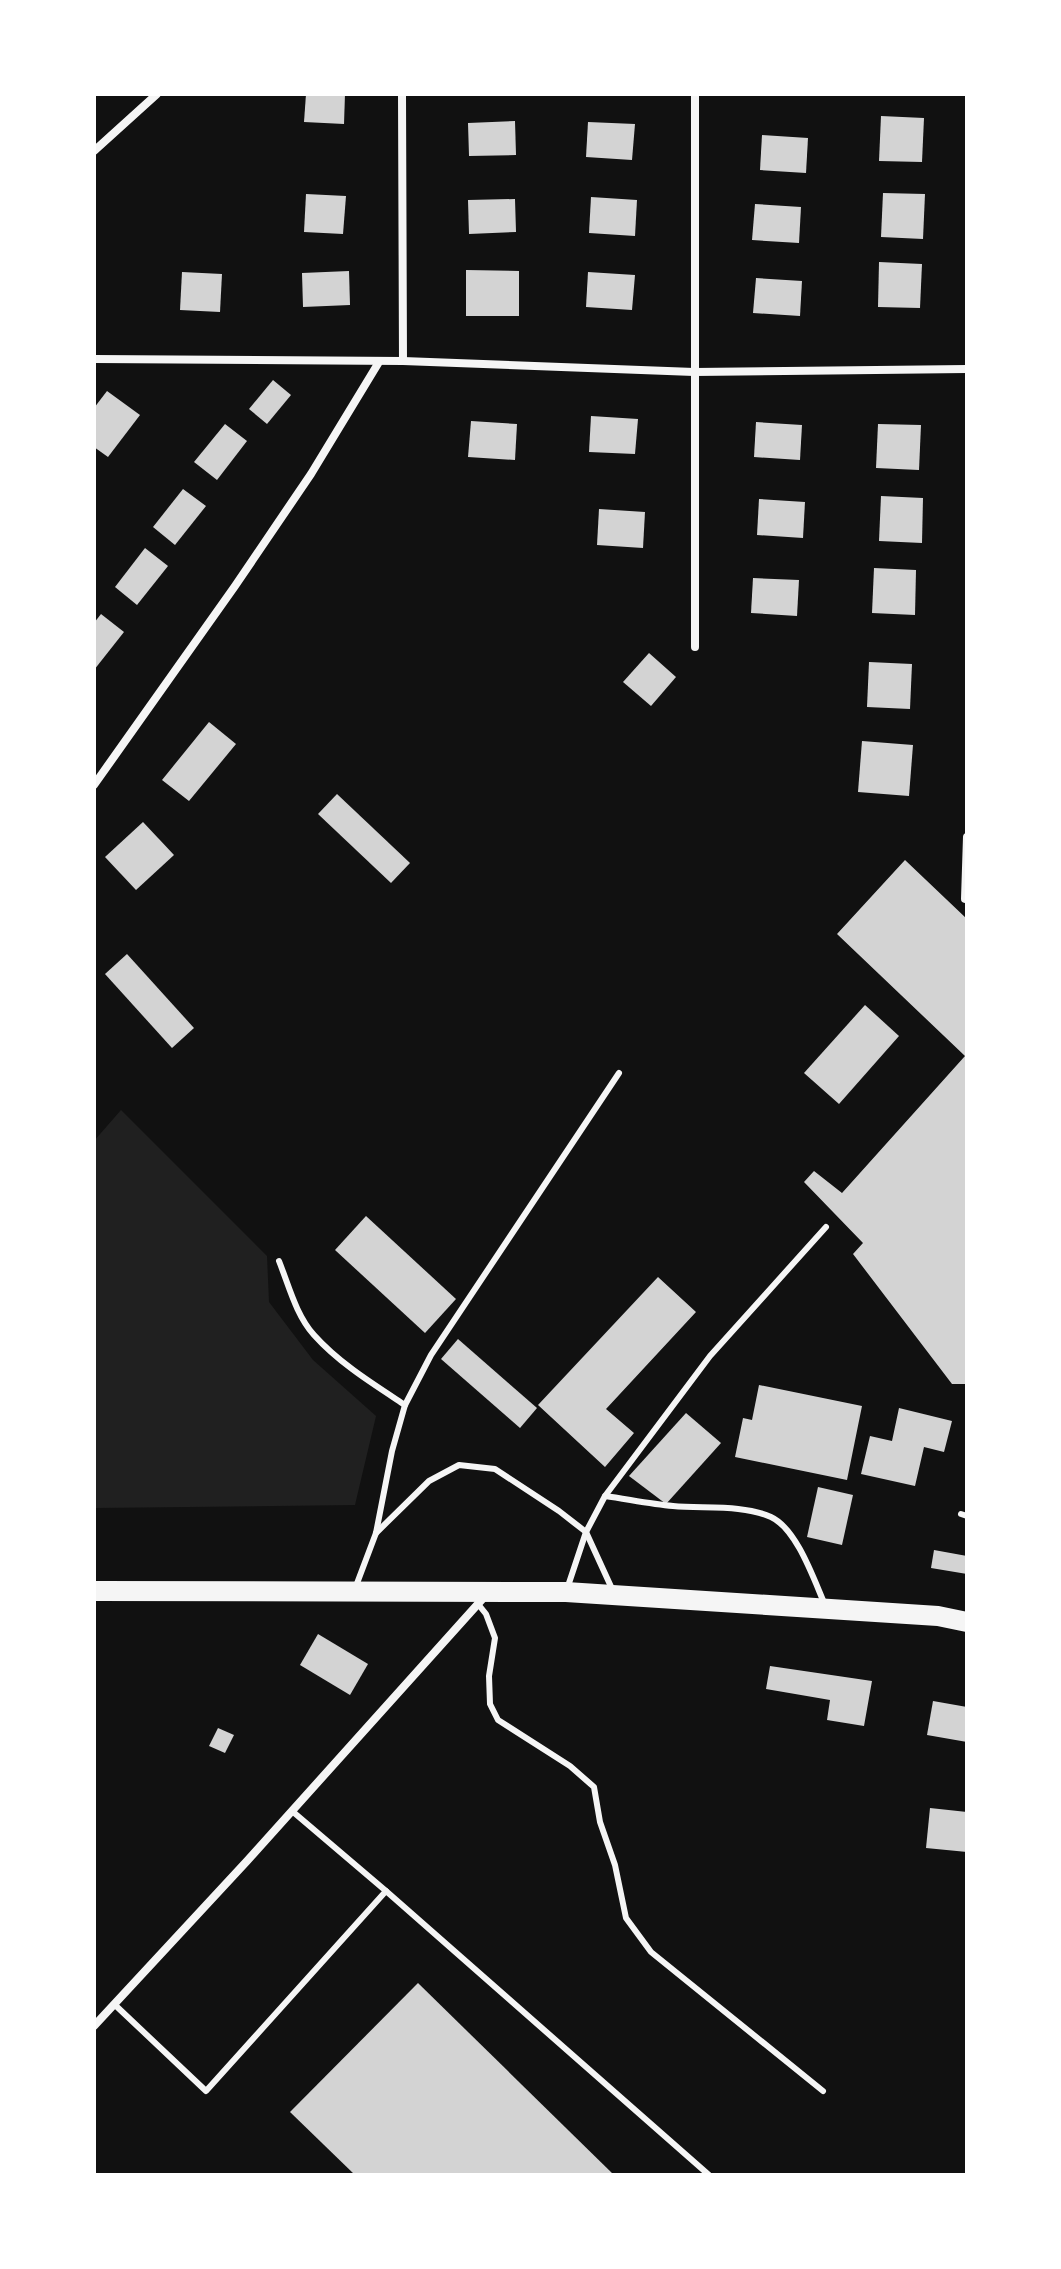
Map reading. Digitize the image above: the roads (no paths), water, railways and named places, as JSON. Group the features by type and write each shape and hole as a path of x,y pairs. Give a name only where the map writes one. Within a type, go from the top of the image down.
{"main road":[{"path":"94,1591 353,1593 483,1598 566,1592 938,1616 967,1622"}],"street":[{"path":"94,151 157,94"},
{"path":"402,94 403,361"},
{"path":"695,94 695,647"},
{"path":"94,359 403,361 694,372 967,369"},
{"path":"94,785 294,499 379,362"},
{"path":"965,899 967,837"},
{"path":"94,2026 483,1598"}],"lane":[{"path":"353,1593 376,1533 392,1451 405,1405 431,1355 619,1073"},
{"path":"566,1592 586,1532 605,1496 710,1356 826,1227"},
{"path":"279,1261 296,1306 313,1334 360,1376 405,1405"},
{"path":"376,1533 429,1481 459,1465 495,1469 586,1532 615,1594"},
{"path":"605,1496 671,1506 739,1510 772,1517 790,1535 803,1556 827,1609"},
{"path":"483,1598 495,1638 489,1676 490,1704 498,1720 570,1766 594,1787 600,1822 615,1865 626,1918 651,1952 823,2091"},
{"path":"292,1811 709,2175"},
{"path":"114,2004 206,2091 386,1891"}]}
